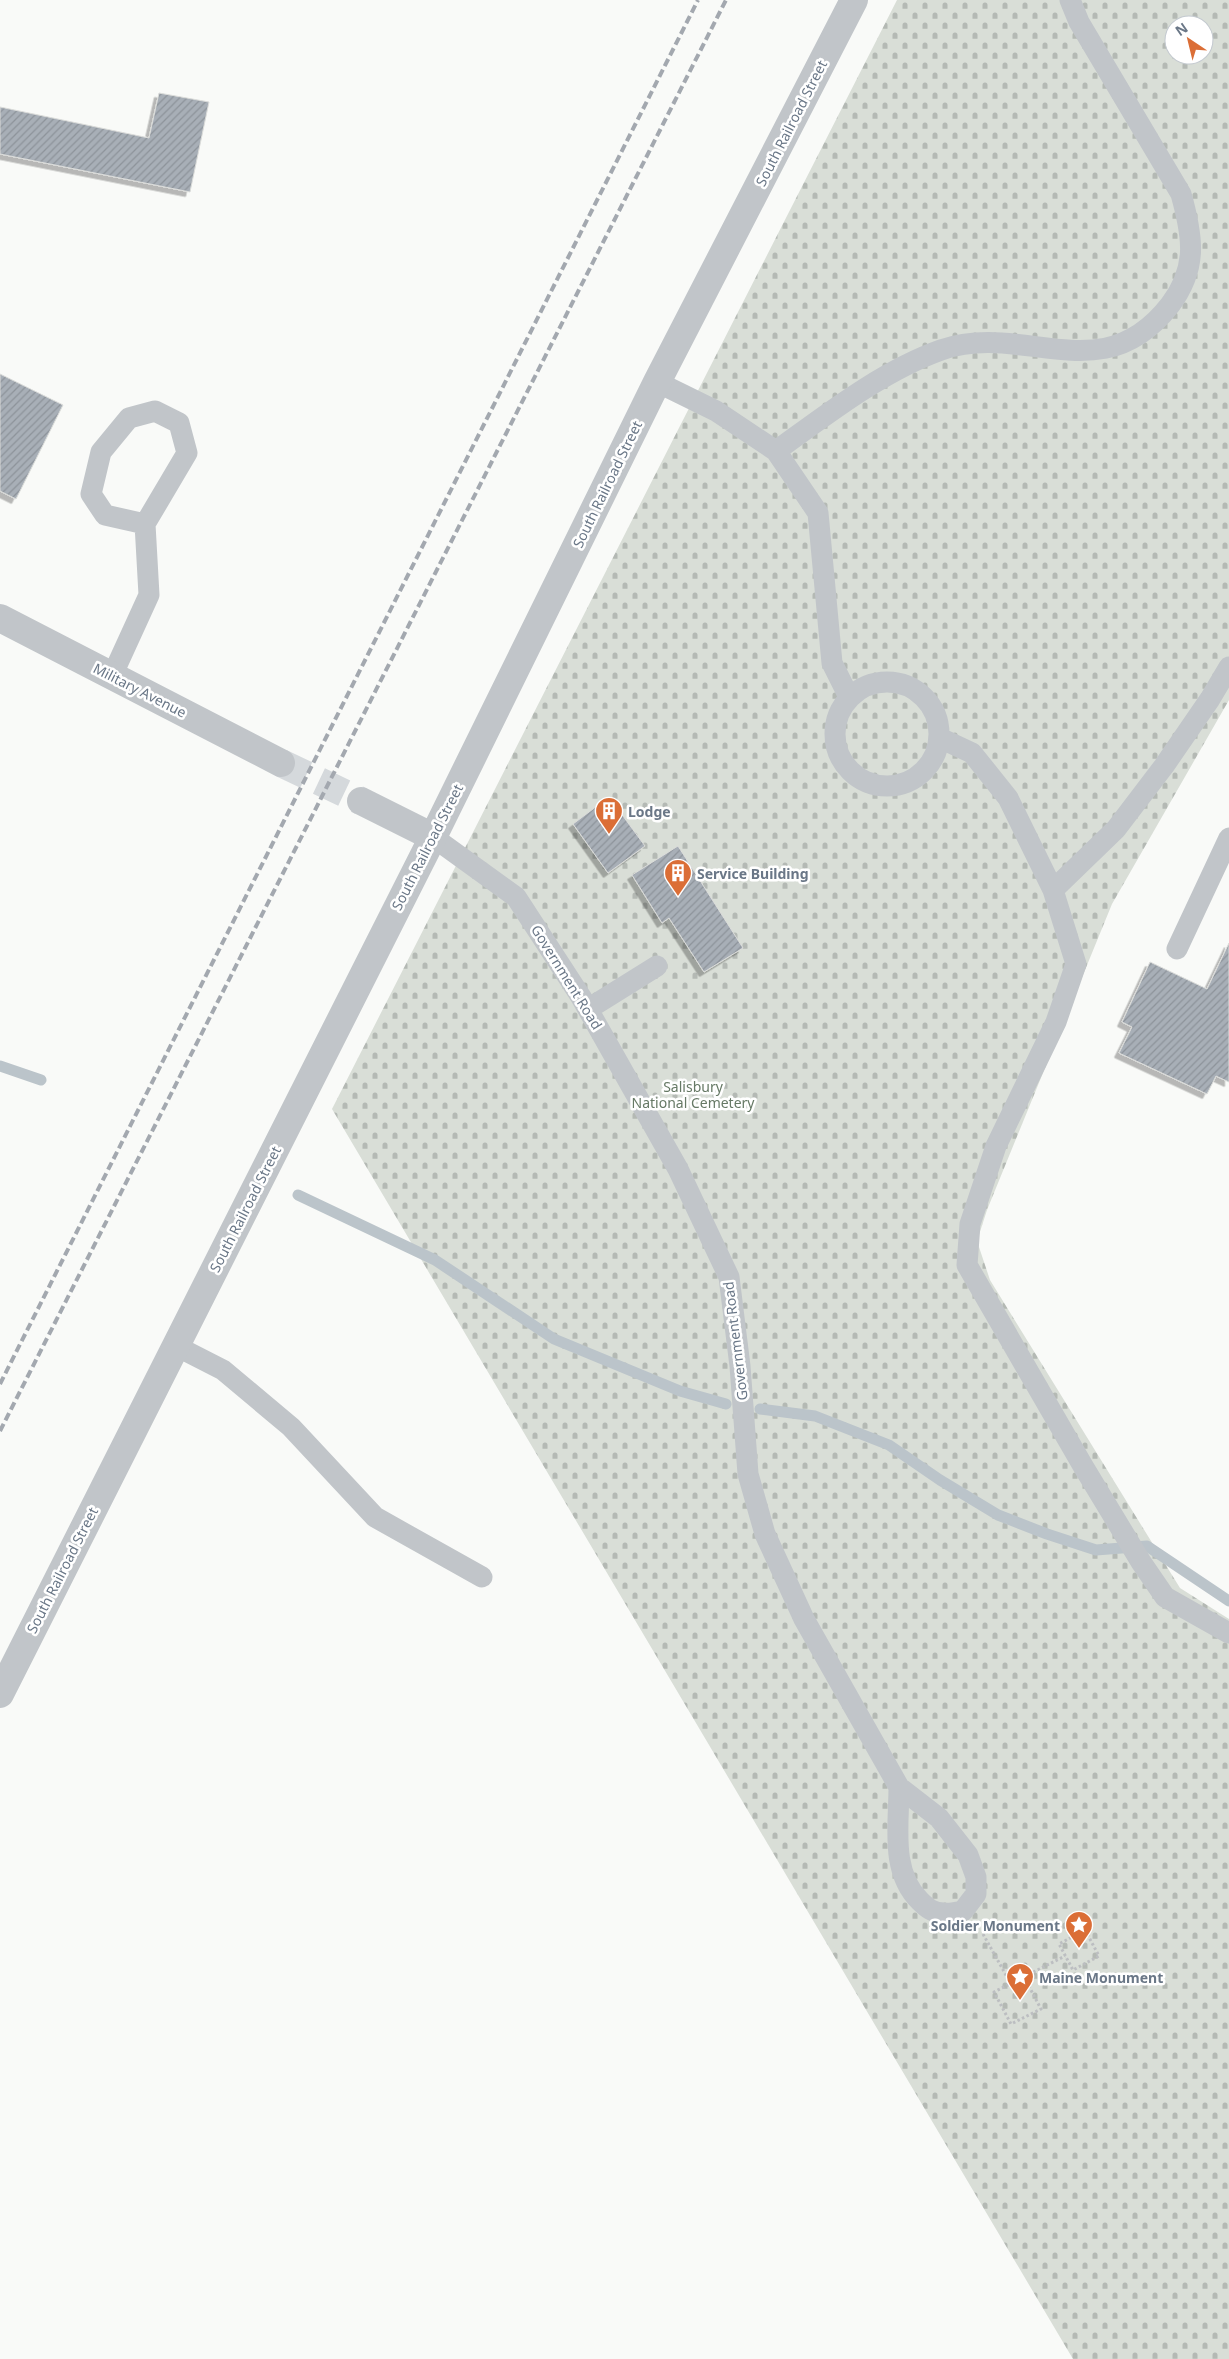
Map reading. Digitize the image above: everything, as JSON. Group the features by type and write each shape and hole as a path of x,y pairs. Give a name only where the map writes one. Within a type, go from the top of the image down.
{"street":[{"name":"South Railroad Street","path":"0,1694 433,837 657,382 854,0"},
{"name":"Military Avenue","path":"0,618 281,763"},
{"path":"361,801 433,837"}],"lane":[{"path":"776,451 842,404 910,364 942,350 980,342 1007,343 1066,352 1099,350 1131,341 1158,321 1181,291 1192,258 1190,226 1181,194 1079,22 1070,0"},
{"path":"657,382 716,411 776,451 818,513 832,664 849,697"},
{"path":"112,676 149,594 145,524 187,453 178,422 156,411 130,418 101,452 91,494 105,515 145,524"},
{"path":"1053,890 1116,829 1169,759 1210,699 1229,667"},
{"path":"877,682 893,682 908,685 922,694 933,707 938,722 940,738 935,756 925,770 910,781 892,786 874,785 857,777 844,765 836,748 834,730 838,712 849,697 862,688 877,682"},
{"path":"940,738 972,753 1008,798 1053,890 1076,964 1056,1022 996,1146 970,1224 967,1265 1124,1535 1165,1596 1229,1633"},
{"name":"Government Road","path":"433,837 516,896 588,1009 678,1169 729,1277 740,1366 748,1474 765,1534 804,1620 899,1787 938,1818 968,1855 976,1877 976,1894 963,1911 944,1913 929,1910 914,1895 904,1877 899,1858 899,1787"},
{"path":"1177,949 1229,838"},
{"path":"588,1009 657,966"},
{"path":"176,1346 223,1370 291,1427 376,1517 482,1577"}],"path":[{"path":"967,1905 1011,1984"},
{"path":"1085,1930 1099,1956 1073,1970 1065,1956 1059,1944 1085,1930"},
{"path":"1024,1977 1041,2009 1011,2024 994,1992 1065,1956"}],"green space":[{"name":"Salisbury National Cemetery","path":"897,0 1229,0 1229,700 1112,904 987,1210 977,1241 990,1280 1180,1588 1229,1619 1229,2359 1073,2359 332,1109"}],"building":[{"path":"159,93 209,102 190,192 0,154 0,107 149,138"},
{"path":"0,374 63,405 16,499 0,491"},
{"name":"Lodge","path":"609,797 645,846 608,873 573,824"},
{"name":"Service Building","path":"678,846 743,948 704,972 669,918 662,923 632,875"},
{"path":"1229,943 1229,1082 1216,1076 1207,1094 1119,1053 1132,1027 1122,1022 1150,962 1207,989"}],"waterway":[{"path":"0,1066 41,1080"},
{"path":"298,1195 435,1260 554,1339 680,1391 726,1404"},
{"path":"760,1409 815,1416 889,1445 940,1480 998,1515 1047,1534 1096,1550 1147,1546 1229,1601"}],"tunnel":[{"path":"281,763 361,801"}],"railway":[{"path":"0,1384 698,0"},
{"path":"0,1431 726,0"}],"place":[{"name":"Lodge","path":"609,835"},
{"name":"Service Building","path":"678,897"},
{"name":"Soldier Monument","path":"1079,1949"},
{"name":"Maine Monument","path":"1020,2001"}]}
